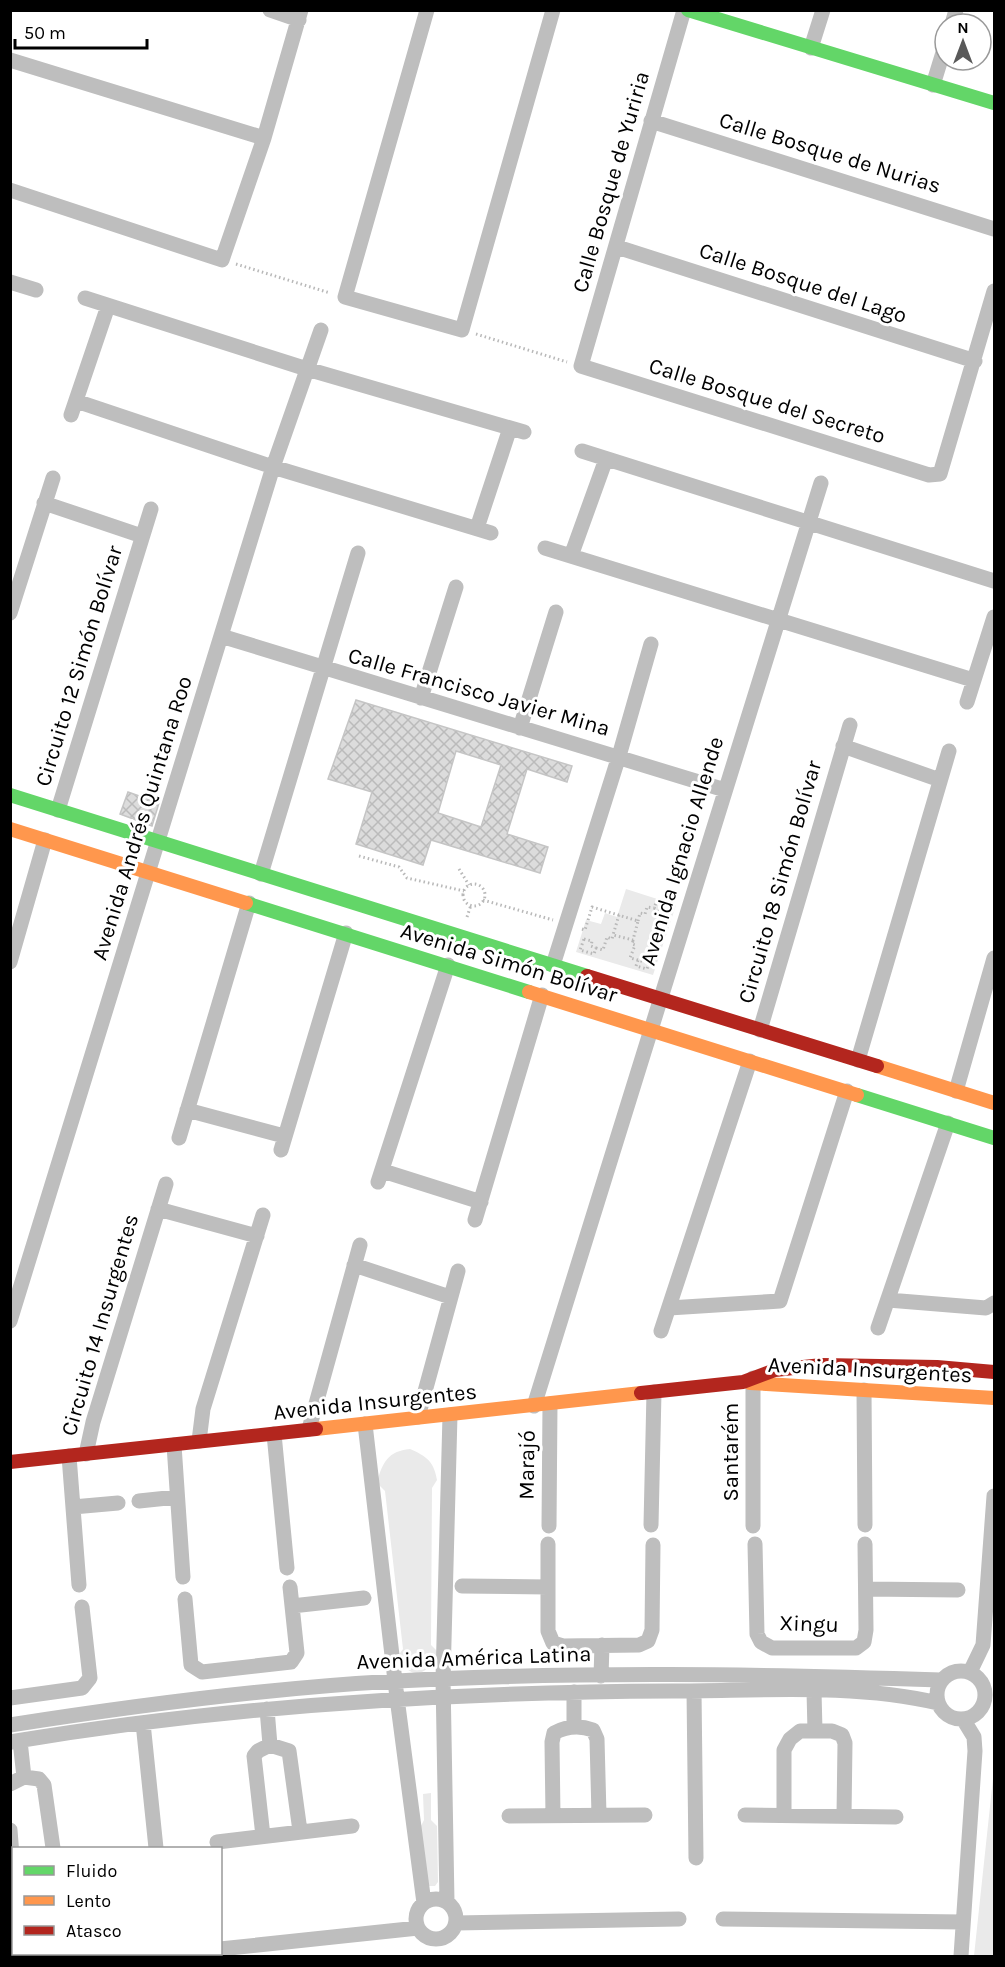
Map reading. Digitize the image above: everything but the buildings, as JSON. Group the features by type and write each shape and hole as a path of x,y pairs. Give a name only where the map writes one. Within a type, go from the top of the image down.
{"main road":[{"path":"686,10 994,103"},
{"name":"Avenida Simón Bolívar","path":"10,795 261,874 404,935 448,965 994,1138"},
{"name":"Avenida Simón Bolívar","path":"10,829 346,933 404,935 553,965 994,1103"},
{"name":"Avenida Insurgentes","path":"750,1381 775,1370 822,1365 937,1367 994,1372"},
{"name":"Avenida Insurgentes","path":"10,1462 750,1381 994,1398"}],"street":[{"path":"10,190 222,260 264,138 300,15 270,10"},
{"path":"428,10 345,297 462,330 553,10"},
{"name":"Calle Bosque de Yuriria","path":"581,366 617,248 651,121 686,10"},
{"path":"811,48 823,10"},
{"path":"10,60 264,138"},
{"path":"933,85 937,72"},
{"name":"Calle Bosque de Nurias","path":"651,121 994,229"},
{"name":"Calle Bosque del Lago","path":"617,248 975,361"},
{"path":"10,282 36,290"},
{"path":"975,361 994,291"},
{"path":"85,298 307,369 517,430 484,531 73,408 108,306"},
{"name":"Avenida Andrés Quintana Roo","path":"10,1322 273,467 321,330"},
{"name":"Calle Bosque del Secreto","path":"581,366 928,475 940,474 975,361"},
{"path":"582,451 994,581"},
{"path":"571,556 606,459"},
{"path":"10,613 53,478"},
{"name":"Avenida Ignacio Allende","path":"534,1406 821,483"},
{"name":"Circuito 12 Simón Bolívar","path":"44,503 142,536"},
{"name":"Circuito 12 Simón Bolívar","path":"58,810 151,509"},
{"path":"544,548 973,680"},
{"path":"261,874 358,553"},
{"path":"421,698 456,587"},
{"path":"520,728 556,612"},
{"path":"966,702 994,617"},
{"name":"Calle Francisco Javier Mina","path":"221,636 322,669 620,756 725,790"},
{"path":"553,965 620,756 651,644"},
{"name":"Circuito 18 Simón Bolívar","path":"760,1030 850,725"},
{"name":"Circuito 18 Simón Bolívar","path":"843,746 940,780"},
{"path":"858,1060 949,751"},
{"path":"10,962 45,840"},
{"path":"178,1138 249,903"},
{"path":"187,1110 282,1143 346,933"},
{"path":"956,1091 994,958"},
{"path":"448,965 381,1176 481,1202"},
{"path":"475,1220 542,995"},
{"path":"660,1331 750,1061"},
{"path":"669,1308 780,1301 847,1091"},
{"path":"878,1328 948,1123"},
{"name":"Circuito 14 Insurgentes","path":"86,1454 93,1422 166,1184"},
{"name":"Circuito 14 Insurgentes","path":"158,1209 257,1236"},
{"path":"199,1441 203,1409 263,1215"},
{"path":"309,1429 360,1245"},
{"path":"354,1266 450,1297"},
{"path":"418,1418 458,1271"},
{"path":"888,1300 986,1308 994,1303"},
{"name":"Santarém","path":"750,1381 753,1526"},
{"path":"864,1390 866,1525"},
{"path":"651,1525 654,1392"},
{"name":"Marajó","path":"549,1526 550,1404"},
{"path":"447,1902 443,1679 450,1415"},
{"path":"365,1424 424,1903 416,1918 418,1928 423,1934 439,1939 453,1931 456,1923 453,1908 447,1902 440,1900 424,1903"},
{"path":"274,1434 287,1568"},
{"path":"174,1444 183,1577"},
{"path":"69,1456 79,1586"},
{"path":"961,1956 975,1751 974,1737 963,1719 978,1712 985,1698 982,1683 970,1672 983,1645 994,1496"},
{"path":"139,1501 177,1497"},
{"path":"73,1507 118,1503"},
{"path":"548,1544 548,1631 553,1643 563,1646 639,1645 648,1641 652,1630 653,1545"},
{"name":"Xingu","path":"755,1544 757,1634 761,1642 772,1648 855,1648 864,1642 866,1544"},
{"path":"462,1586 548,1587"},
{"path":"184,1599 191,1665 202,1672 250,1667 291,1662 297,1653 290,1587"},
{"path":"866,1589 958,1590"},
{"path":"292,1606 364,1598"},
{"path":"10,1698 82,1688 90,1678 82,1607"},
{"path":"601,1676 602,1645"},
{"path":"804,1648 804,1676"},
{"path":"250,1667 252,1695"},
{"name":"Avenida América Latina","path":"10,1725 252,1695 395,1681 601,1676 804,1676 941,1680 954,1671 970,1672"},
{"path":"938,1703 936,1696 941,1680"},
{"path":"694,1691 696,1858"},
{"name":"Avenida América Latina","path":"15,1741 267,1709 444,1695 694,1691 900,1694 938,1703 944,1712 963,1719"},
{"path":"814,1691 815,1731"},
{"path":"574,1692 574,1727"},
{"path":"34,1695 40,1721"},
{"path":"267,1709 270,1745"},
{"path":"143,1723 156,1847"},
{"path":"553,1816 552,1742 554,1733 564,1727 593,1730 597,1739 598,1815"},
{"path":"784,1815 784,1750 790,1739 800,1731 832,1731 842,1735 845,1743 844,1816"},
{"path":"15,1741 17,1780 39,1779 44,1785 53,1847"},
{"path":"262,1836 254,1756 258,1750 270,1745 289,1750 300,1831"},
{"path":"509,1816 645,1815"},
{"path":"745,1815 896,1816"},
{"path":"217,1842 352,1826"},
{"path":"10,1830 12,1868"},
{"path":"456,1923 679,1919"},
{"path":"723,1919 963,1922"},
{"path":"222,1949 418,1928"}],"path":[{"path":"222,260 345,297"},
{"path":"462,330 581,366"},
{"path":"359,856 399,867 407,878 464,891"},
{"path":"459,869 469,885"},
{"path":"475,884 482,887 485,893 478,905 467,903 464,891 469,885 475,884"},
{"path":"483,900 585,930 592,907 639,921"},
{"path":"638,960 636,966 647,969 650,959 645,958 644,962 638,960 630,958 635,945 632,944 640,913 645,914 647,907 654,908 659,910 658,914 666,917 669,907 656,903 654,908"},
{"path":"596,948 594,954 580,950 584,939 592,941 591,946 603,950 607,937 612,939 619,915"},
{"path":"613,935 633,940"}],"shaded area":[{"path":"626,889 676,905 653,975 576,952 586,920 601,924 605,913 617,917"},
{"path":"410,1449 428,1460 434,1468 437,1480 432,1488 431,1645 439,1653 429,1667 418,1673 408,1670 398,1656 403,1649 385,1491 377,1483 387,1459 396,1452"},
{"path":"994,1769 994,1956 974,1956"},
{"path":"431,1793 431,1820 437,1826 438,1882 435,1886 429,1886 426,1882 420,1828 424,1820 423,1794"}],"traffic: fast":[{"path":"688,10 994,103"},
{"path":"10,795 587,976"},
{"path":"246,903 529,992"},
{"path":"857,1095 994,1138"}],"traffic: slow":[{"path":"10,829 246,903"},
{"path":"529,992 857,1095"},
{"path":"877,1066 994,1103"},
{"path":"750,1383 994,1398"},
{"path":"316,1429 641,1393"}],"traffic: jam":[{"path":"587,976 877,1066"},
{"path":"641,1393 743,1382 775,1370 822,1365 937,1367 994,1372"},
{"path":"10,1462 316,1429"}]}
